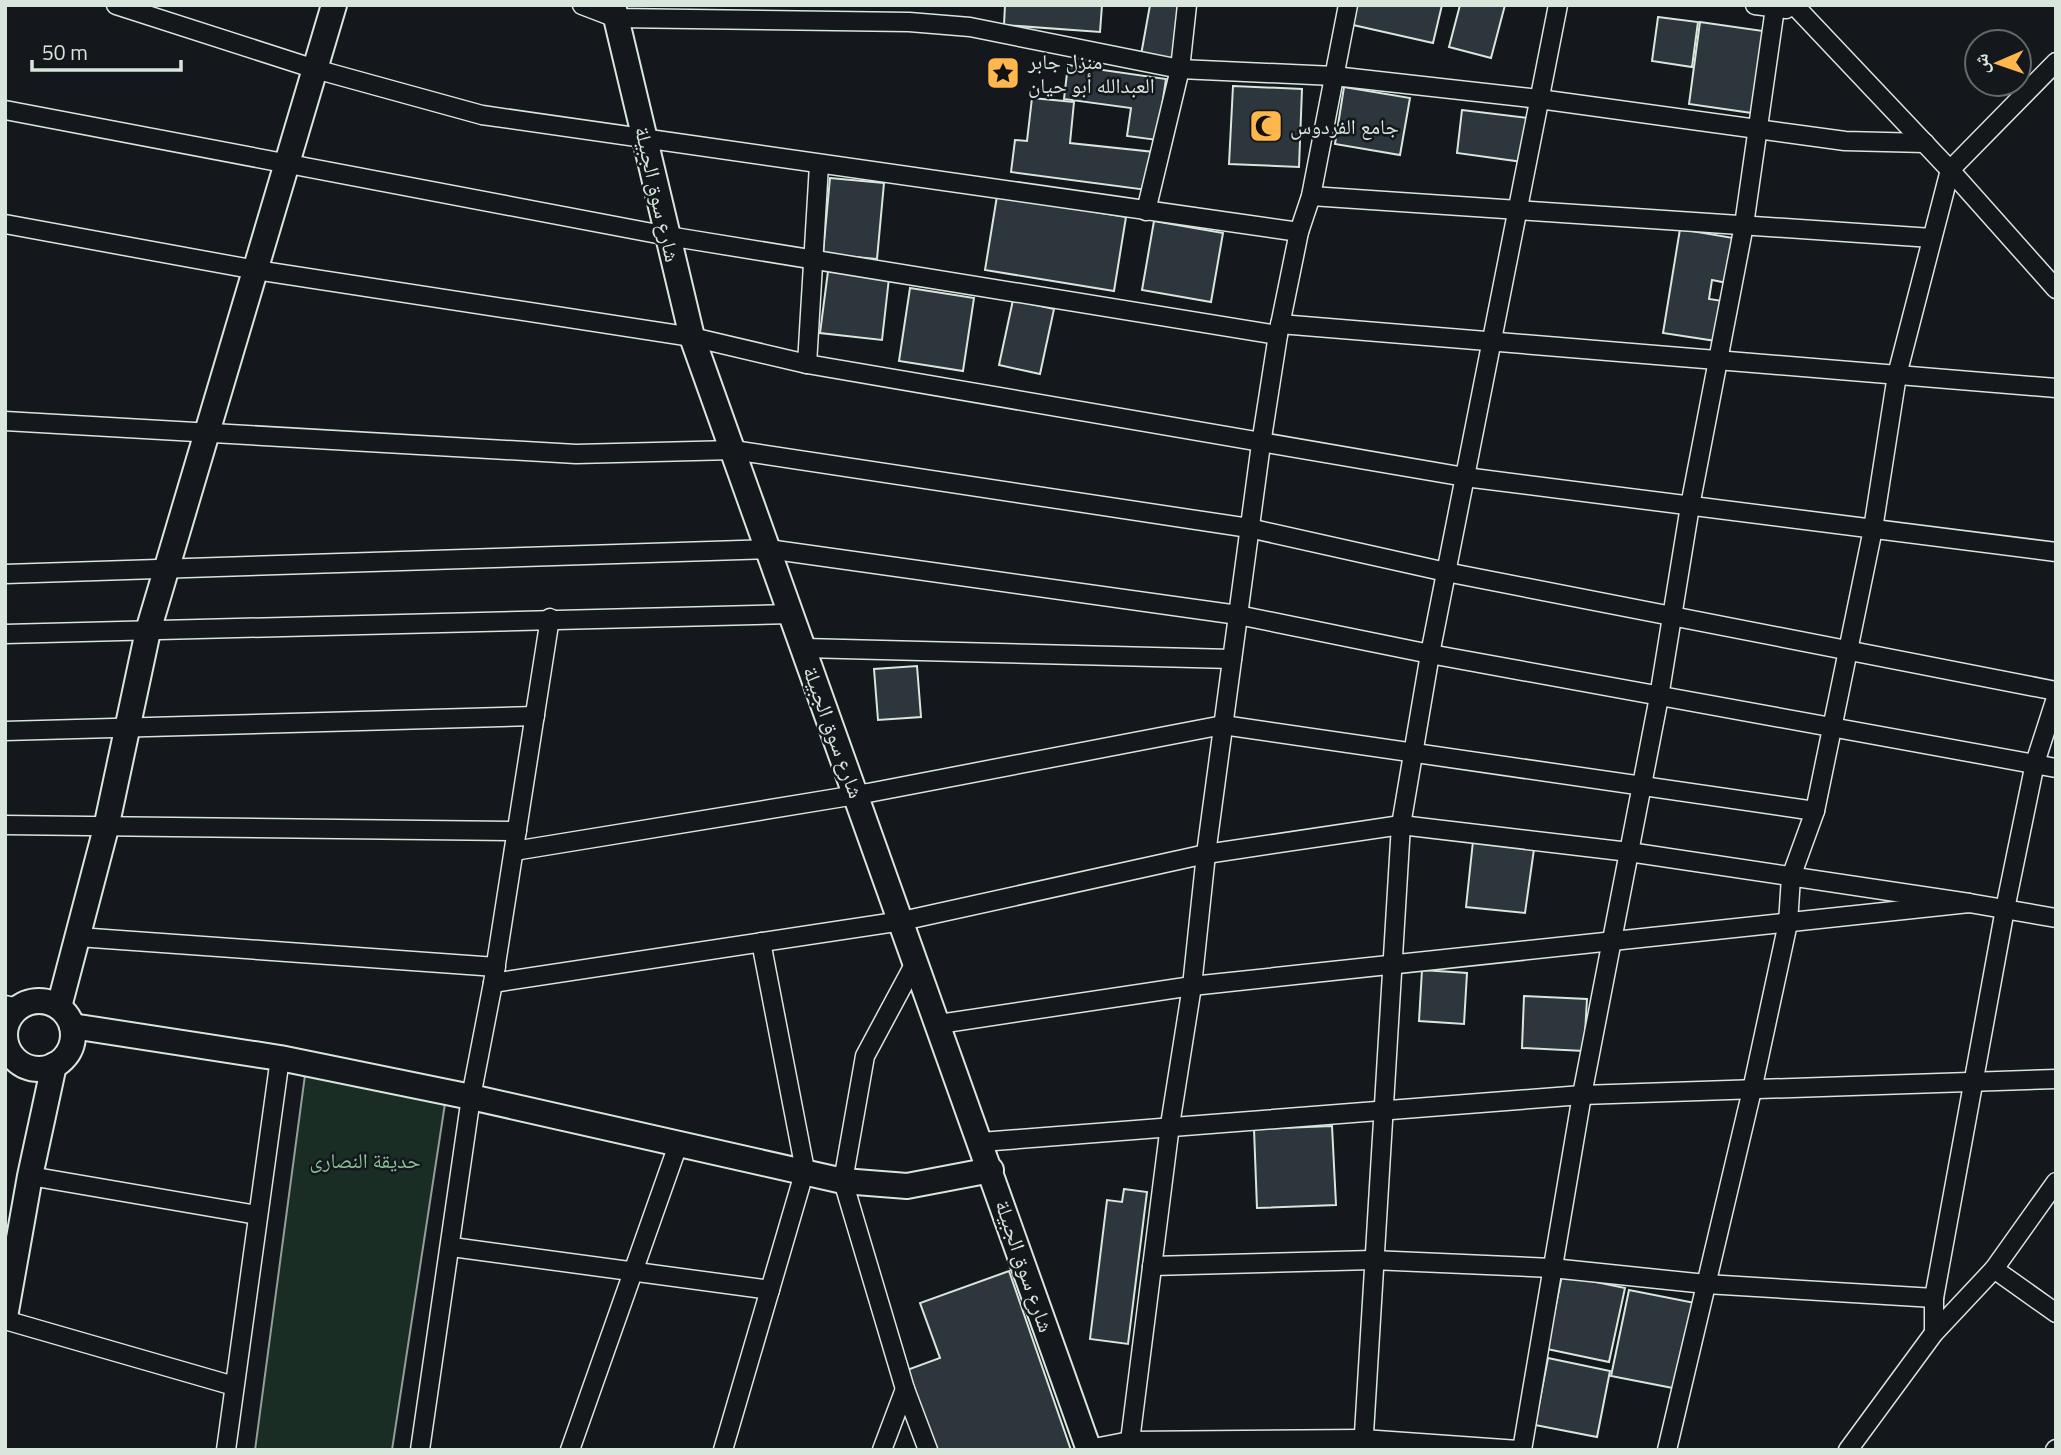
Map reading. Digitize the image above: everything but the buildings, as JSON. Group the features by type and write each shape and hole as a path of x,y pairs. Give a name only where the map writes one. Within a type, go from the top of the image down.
{"street":[{"path":"116,5 315,69 482,115 1299,232"},
{"path":"234,1386 5,1319 30,1176 54,1065 70,1049 66,1016 78,937 129,729 148,631 334,5"},
{"path":"582,5 614,12 909,22 970,27 1180,69 1334,76 1539,99 1758,131 1845,141 1925,144"},
{"path":"1146,211 1180,69 1187,5"},
{"path":"1130,1441 1170,1125 1192,986 1206,854 1261,444 1279,329 1299,232 1311,196 1348,5"},
{"path":"1363,1444 1372,1260 1401,825 1430,654 1558,5"},
{"path":"1755,5 1799,7 2056,289"},
{"path":"1089,1449 1130,1441 1363,1444 1520,1450 1582,1095 1659,697 1690,506 1744,225 1775,8"},
{"name":"شارع سوق الجبيلة","path":"614,12 692,337 1089,1449"},
{"path":"1667,1450 1752,1090 1788,923 1791,877 1815,811 1833,729 1847,648 1873,529 1897,375 1950,170 2056,62"},
{"path":"5,110 668,236 1279,329 1492,341 2056,388"},
{"path":"807,364 820,165"},
{"path":"1311,196 1932,239"},
{"path":"5,224 256,270 692,337 807,364 1465,477 2056,552"},
{"path":"5,421 207,435 576,454 733,450 1249,528 1446,572 1672,617 1847,648 2056,691"},
{"path":"5,574 768,549 1238,615 1659,697 2056,768"},
{"path":"5,634 550,618 792,614"},
{"path":"420,1450 452,1247 471,1097 495,975 550,618"},
{"path":"804,648 1232,659"},
{"path":"1934,1333 1934,1298 2005,909 2035,763 2056,698"},
{"path":"5,732 535,716"},
{"path":"514,851 857,795 1223,725 1815,811"},
{"path":"5,825 517,831"},
{"path":"78,937 495,975 761,942 902,921 1206,854 1401,825 1629,852 2056,918"},
{"path":"939,1024 1192,986 1392,967 1969,903"},
{"path":"723,1450 804,1170 761,942"},
{"path":"916,961 865,1056 843,1181 905,1390 928,1450"},
{"path":"54,1065 35,1069 8,1056 5,1034 12,1007 38,1001 66,1016 471,1097 804,1170 843,1181 906,1186 991,1170"},
{"path":"226,1450 280,1058"},
{"path":"981,1142 1170,1125 1382,1112 1582,1095 1973,1084 2056,1079"},
{"path":"570,1450 679,1142"},
{"path":"30,1176 257,1215"},
{"path":"1848,1450 1934,1333 1994,1269 2056,1182"},
{"path":"452,1247 769,1290"},
{"path":"1152,1266 1372,1260 1552,1268 1706,1284 1934,1298"},
{"path":"1994,1269 2056,1313"},
{"path":"882,1450 905,1390"}],"green space":[{"name":"حديقة النصارى","path":"305,1075 446,1097 392,1450 255,1450"}],"place":[{"name":"منزل جابر العبدالله أبو حيان","path":"1003,73"},
{"name":"جامع الفردوس","path":"1266,126"}]}
